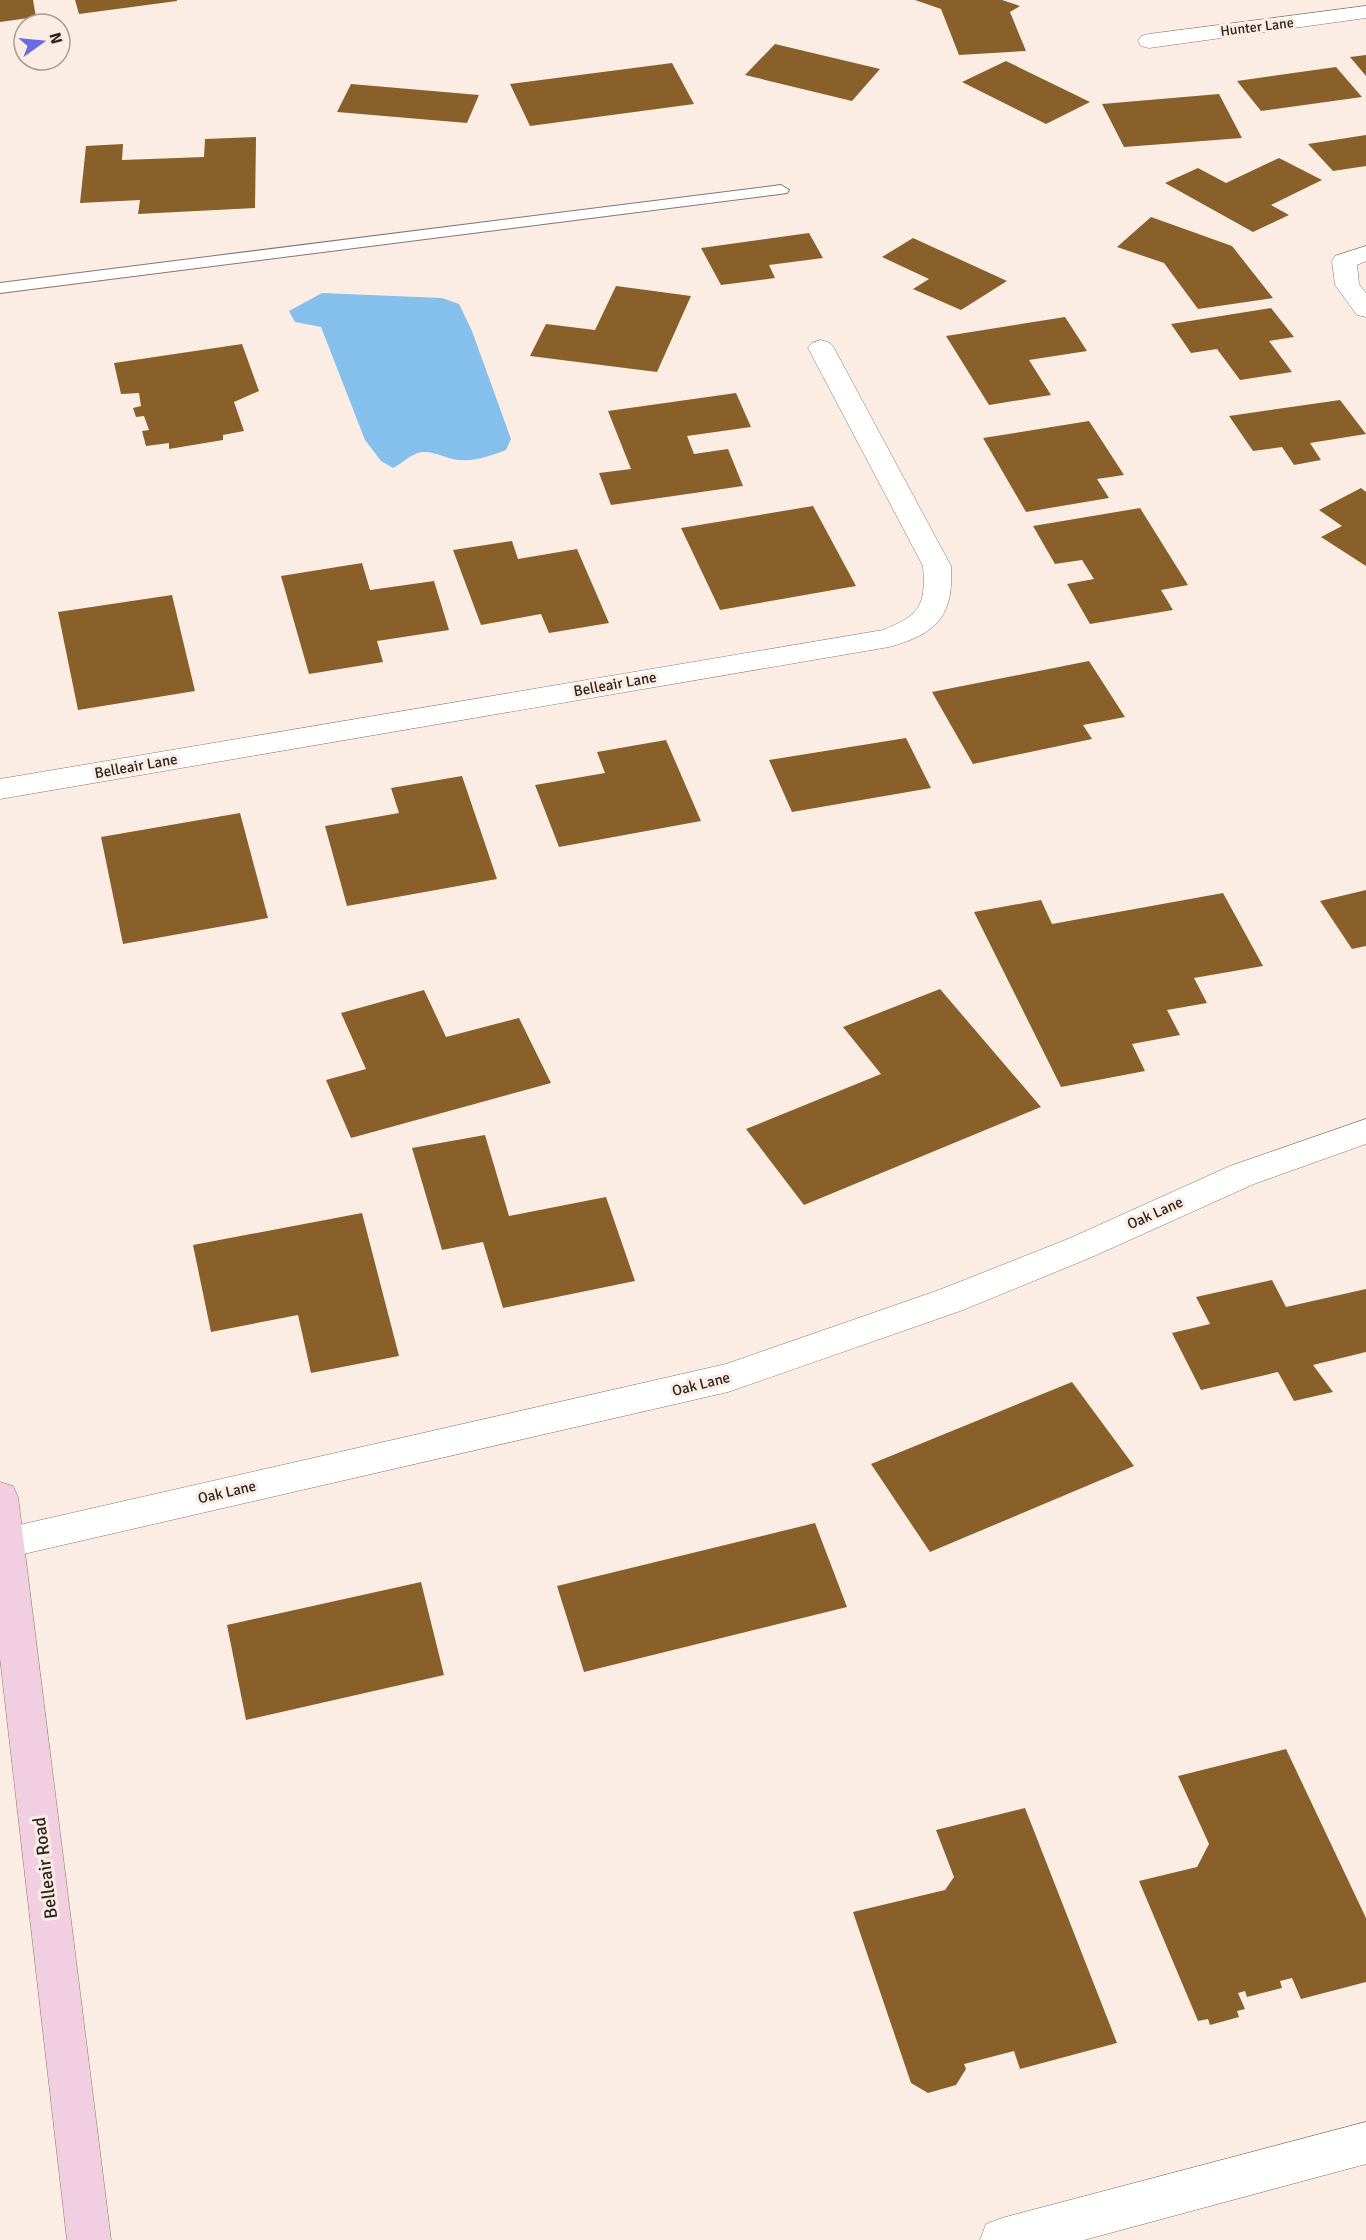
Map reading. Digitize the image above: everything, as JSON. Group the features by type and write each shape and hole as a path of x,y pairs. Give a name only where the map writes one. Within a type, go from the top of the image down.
{"main road":[{"name":"Belleair Road","path":"0,1497 89,2240"}],"street":[{"name":"Hunter Lane","path":"1149,41 1366,12"},
{"path":"1355,257 1347,285 1366,310"},
{"name":"Belleair Lane","path":"0,789 889,638 918,627 933,611 940,592 937,566 821,348"},
{"name":"Oak Lane","path":"6,1543 729,1378 951,1300 1080,1248 1242,1175 1366,1131"},
{"path":"1002,2240 1366,2143"}],"lane":[{"path":"0,288 781,190"}],"water":[{"path":"322,293 442,298 459,304 472,331 511,439 506,450 471,460 422,452 393,468 381,461 365,440 321,327 295,322 289,311"}],"building":[{"path":"0,0 33,0 35,12 12,12 12,20 0,22"},
{"path":"75,0 177,0 177,1 79,14"},
{"path":"915,0 1002,0 1020,6 1010,12 1026,51 959,55 941,9"},
{"path":"775,44 880,69 852,101 745,75"},
{"path":"1366,55 1366,76 1350,57"},
{"path":"1006,61 1090,102 1046,124 962,82"},
{"path":"672,63 694,104 530,126 510,84"},
{"path":"1336,67 1362,97 1261,111 1237,81"},
{"path":"351,84 479,95 467,123 337,112"},
{"path":"1219,94 1242,138 1124,147 1102,104"},
{"path":"1366,135 1366,166 1333,171 1308,144"},
{"path":"256,137 255,208 138,214 140,200 80,203 86,146 123,144 122,160 204,157 205,139"},
{"path":"1279,158 1322,180 1271,205 1289,215 1253,232 1165,183 1198,168 1226,183"},
{"path":"1151,217 1232,246 1273,298 1198,309 1164,263 1117,247"},
{"path":"809,233 823,258 769,265 775,278 721,285 701,248"},
{"path":"913,238 1007,281 961,310 913,289 929,279 882,257"},
{"path":"616,286 691,296 657,372 530,356 546,324 595,330"},
{"path":"1271,308 1294,337 1269,341 1292,372 1240,380 1217,349 1191,353 1171,324"},
{"path":"1065,317 1087,351 1029,360 1051,395 989,405 946,336"},
{"path":"242,344 259,391 234,402 244,431 223,435 223,440 169,449 169,443 146,446 142,431 149,430 144,416 136,417 133,408 141,406 139,393 121,394 114,363"},
{"path":"736,393 751,427 687,436 694,454 728,449 743,486 611,505 599,473 631,469 608,411"},
{"path":"1340,400 1366,434 1310,443 1321,460 1294,465 1282,447 1253,451 1229,416"},
{"path":"1089,421 1124,475 1097,479 1109,498 1026,512 983,438"},
{"path":"1361,488 1366,492 1366,566 1321,537 1342,526 1319,510"},
{"path":"813,506 856,586 720,610 681,528"},
{"path":"1140,508 1188,585 1161,590 1173,610 1090,624 1067,584 1094,579 1082,560 1055,564 1033,526"},
{"path":"512,541 518,559 577,549 609,623 549,633 541,614 481,625 453,550"},
{"path":"362,563 370,590 434,581 449,630 377,641 383,662 309,674 281,576"},
{"path":"172,595 195,691 78,710 58,612"},
{"path":"1089,661 1125,717 1083,725 1092,739 973,764 932,692"},
{"path":"906,738 931,788 792,812 769,760"},
{"path":"666,740 701,821 559,847 535,785 605,773 597,752"},
{"path":"462,776 497,879 347,906 325,826 399,813 391,788"},
{"path":"240,813 268,918 123,944 101,837"},
{"path":"1366,890 1366,946 1352,949 1320,901"},
{"path":"1223,893 1263,966 1194,978 1207,1003 1167,1010 1180,1035 1132,1044 1145,1071 1061,1087 974,912 1041,900 1052,924"},
{"path":"940,989 1041,1107 804,1205 746,1129 881,1074 843,1027"},
{"path":"424,990 446,1037 519,1018 551,1083 351,1138 326,1080 366,1069 341,1013"},
{"path":"485,1135 509,1216 606,1197 635,1281 503,1308 483,1242 442,1250 412,1148"},
{"path":"362,1213 399,1356 311,1373 298,1315 211,1332 193,1245"},
{"path":"1272,1280 1286,1307 1366,1289 1366,1352 1313,1365 1333,1392 1294,1401 1278,1372 1201,1390 1172,1333 1210,1324 1196,1297"},
{"path":"1072,1382 1134,1466 930,1552 871,1464"},
{"path":"815,1523 847,1607 584,1672 557,1586"},
{"path":"421,1582 444,1675 246,1720 227,1625"},
{"path":"1286,1749 1366,1918 1366,1982 1301,1999 1292,1978 1280,1981 1282,1988 1247,1997 1245,1991 1238,1993 1245,2009 1237,2011 1239,2017 1210,2025 1208,2019 1198,2021 1139,1881 1197,1867 1209,1844 1178,1776"},
{"path":"1025,1808 1117,2043 1020,2069 1014,2051 964,2064 966,2069 956,2085 928,2093 911,2083 853,1912 945,1890 954,1877 936,1830"}]}
